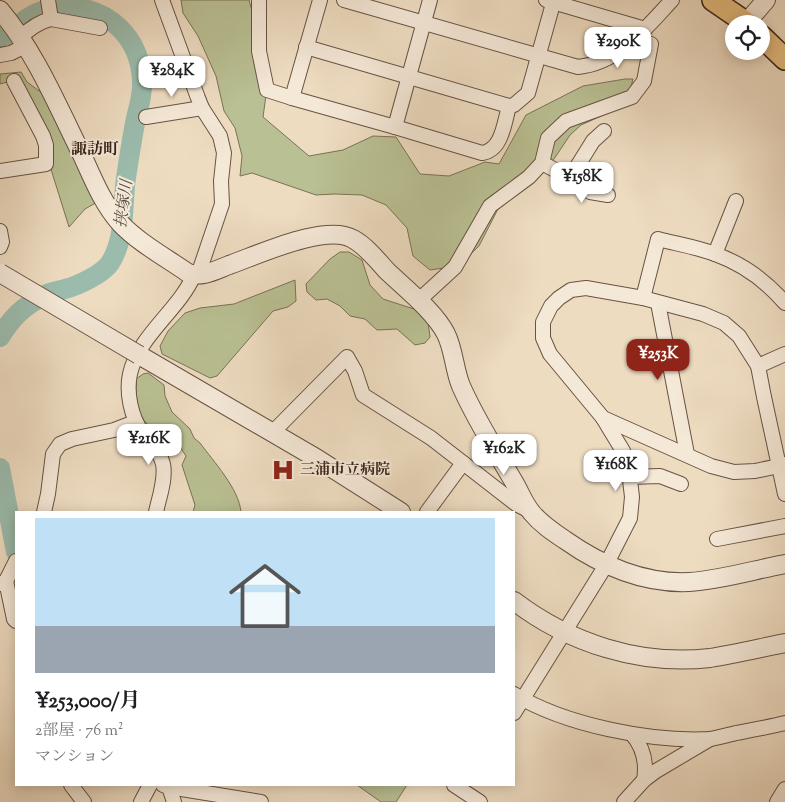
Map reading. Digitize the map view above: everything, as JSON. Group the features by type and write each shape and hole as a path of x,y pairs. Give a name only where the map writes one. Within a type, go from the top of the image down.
{"main road":[{"path":"713,0 735,15"},
{"path":"770,44 785,59"}],"street":[{"path":"156,511 163,476 163,465 160,456 135,422 128,385 132,367 140,350 196,275 222,204 221,182 224,153 220,136 202,108 162,0"},
{"path":"259,0 259,51 267,90 482,153 488,152 498,143 509,106"},
{"path":"292,98 320,0"},
{"path":"344,0 578,67 589,66 614,54 638,36 672,0"},
{"path":"395,127 430,0"},
{"path":"758,15 766,0"},
{"path":"306,47 509,106 514,105 528,93 552,1 645,29"},
{"path":"0,10 19,36 53,96 100,193 122,223 140,240 188,273 196,275 211,272 310,237 337,234 346,235 355,240 418,300 445,332 461,385 473,410 530,511 544,526 576,548 606,565 643,578 689,582 785,564"},
{"path":"0,55 11,53 19,36 43,21 49,10 100,28"},
{"path":"418,300 454,267 490,206 528,177 542,163 548,138 566,121 632,97 644,81 651,44"},
{"path":"0,171 46,164 46,145 43,136 14,81"},
{"path":"146,117 202,108"},
{"path":"570,178 593,141 604,131"},
{"path":"542,163 570,178 590,192 608,195"},
{"path":"715,254 736,200"},
{"path":"0,231 2,242 0,247"},
{"path":"643,298 658,239 715,254 747,270 761,279 785,303"},
{"path":"0,273 366,489 399,511"},
{"path":"785,494 782,465 758,366 739,336 724,323 703,314 643,298 586,288 572,290 559,298 551,306 543,322 543,338 550,354 602,418 623,451 628,463 632,497 630,518 606,565 564,632 518,697 579,722 632,734 710,738 785,723"},
{"path":"658,303 687,454"},
{"path":"758,366 785,354"},
{"path":"272,433 347,357 355,371 363,395 431,438 516,504 530,511"},
{"path":"602,418 711,466 734,472 755,471 782,465"},
{"path":"44,511 53,454 60,444 72,439 114,430 135,422"},
{"path":"428,511 463,463"},
{"path":"629,477 660,476 680,484"},
{"path":"717,539 785,526"},
{"path":"15,564 3,582 15,620"},
{"path":"515,602 564,632 606,648 658,658 710,658 785,643"},
{"path":"632,734 643,754 646,771 644,780"},
{"path":"624,802 644,780 656,771 710,738"},
{"path":"73,786 84,802"},
{"path":"141,802 149,786"},
{"path":"166,786 261,802"},
{"path":"166,786 174,802"},
{"path":"188,790 213,786"},
{"path":"777,802 785,789"},
{"path":"462,791 480,802"}],"green space":[{"path":"181,0 249,0 269,74 263,117 309,156 343,150 373,136 396,137 420,174 449,176 485,162 499,164 526,115 583,86 633,79 626,105 581,125 570,135 554,159 537,176 499,207 479,246 458,266 430,270 413,256 407,228 386,205 362,195 316,195 252,173 240,176 242,156 235,128 224,111 216,76 198,36 183,13"},
{"path":"21,72 27,82 46,96 99,201 85,209 69,227 50,166 52,139 37,123 15,80 0,84 0,74"},
{"path":"340,252 349,252 362,260 370,285 383,299 414,309 428,322 430,337 425,343 415,345 397,329 377,330 365,319 350,316 340,306 327,299 316,300 307,292 306,284 330,259"},
{"path":"295,280 296,301 288,307 273,311 217,376 210,378 162,354 160,346 168,331 185,313 200,308 234,304"},
{"path":"148,373 164,385 165,396 172,412 190,429 194,438 225,476 236,494 241,511 193,511 195,505 182,465 186,456 171,433 157,430 149,425 138,408 136,379"},
{"path":"358,786 406,786 396,802 381,802"}],"waterway":[{"name":"挟塚川","path":"0,38 9,34 31,16 48,9 67,7 97,13 120,28 129,39 140,66 142,86 126,178 121,233 115,254 110,263 102,271 89,279 46,295 30,304 18,313 0,337"},
{"name":"挟塚川","path":"0,468 15,547"}],"place":[{"name":"三浦市立病院","path":"283,470"}],"district":[{"name":"諏訪町","path":"95,150"}]}
